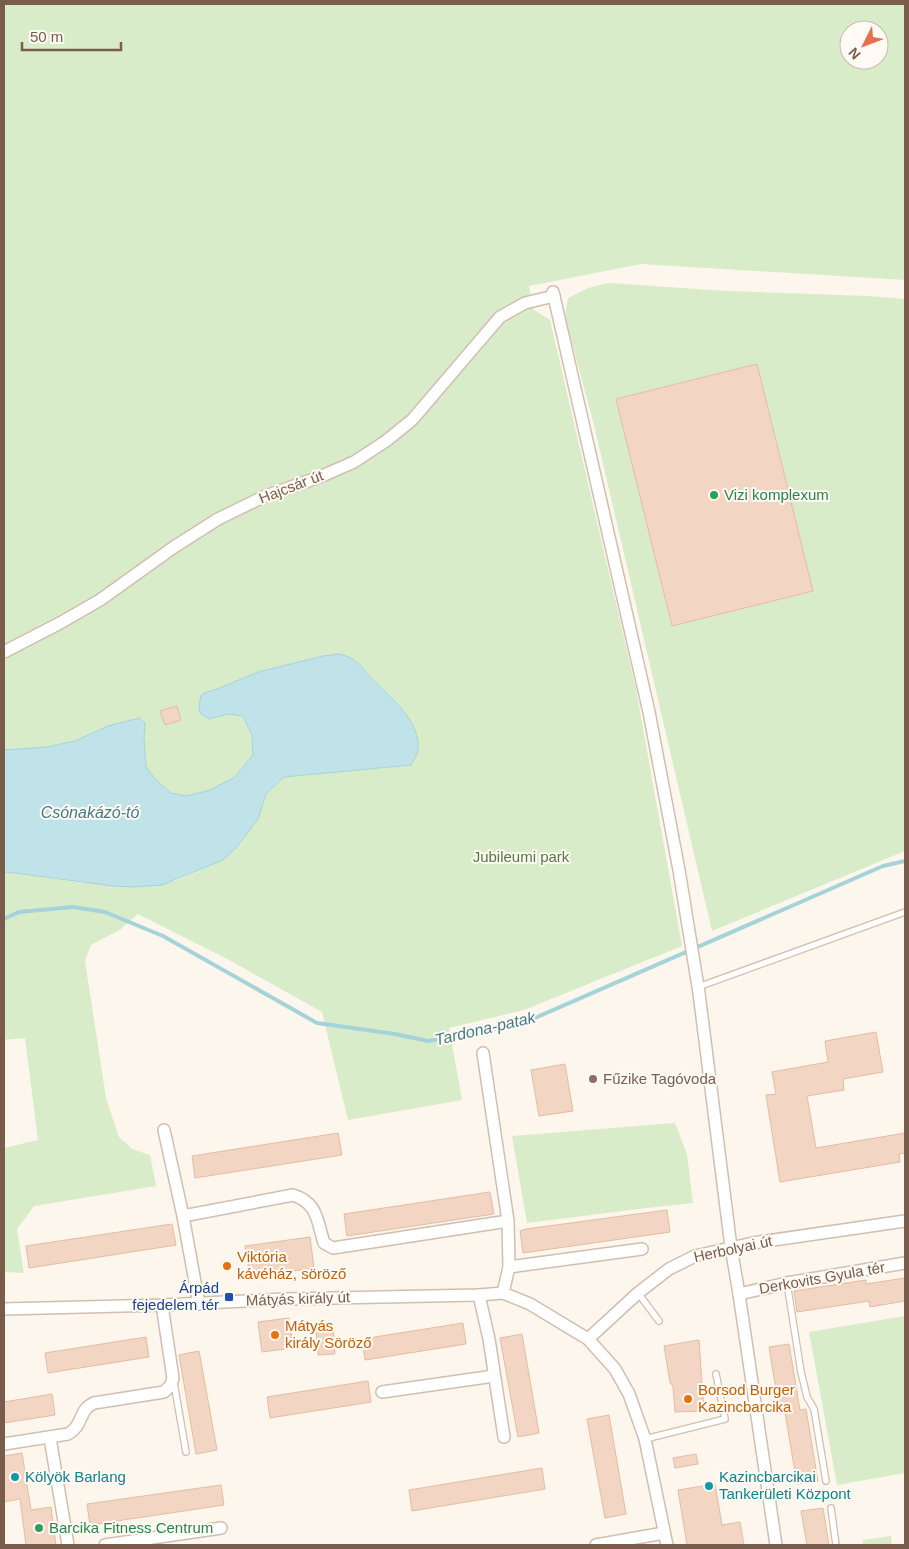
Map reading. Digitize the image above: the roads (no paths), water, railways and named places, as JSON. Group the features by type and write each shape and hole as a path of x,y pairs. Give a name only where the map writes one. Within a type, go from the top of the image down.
{"street":[{"name":"Hajcsár út","path":"4,652 100,600 174,547 218,519 263,496 322,476 354,462 386,441 412,420 500,317 525,302 553,294"},
{"name":"Derkovits Gyula tér","path":"553,294 649,712 692,949 731,1247 776,1545"},
{"path":"483,1053 508,1221 509,1267 503,1293"},
{"path":"164,1130 183,1216 199,1304"},
{"path":"183,1216 293,1196 303,1198 313,1208 324,1243 334,1248 508,1221"},
{"name":"Herbolyai út","path":"588,1339 638,1292 680,1262 694,1256 731,1247 905,1221"},
{"path":"509,1267 642,1249"},
{"name":"Derkovits Gyula tér","path":"739,1294 787,1283 905,1263"},
{"name":"Mátyás király út","path":"4,1308 199,1304 285,1299 503,1293 530,1304 588,1339 615,1369 629,1394 645,1439 667,1545"},
{"path":"479,1295 489,1339 504,1437"},
{"path":"4,1444 68,1434 75,1430 88,1406 99,1402 164,1392 171,1385 173,1378 162,1305"},
{"path":"382,1392 494,1376"},
{"path":"50,1438 68,1545"},
{"path":"104,1545 221,1528"},
{"path":"596,1545 664,1533"}],"lane":[{"path":"698,987 905,912"},
{"path":"787,1283 801,1372 807,1397 814,1409 826,1482"},
{"path":"638,1292 659,1321"},
{"path":"645,1439 725,1419 716,1374"},
{"path":"173,1378 186,1452"},
{"path":"831,1508 836,1545"}],"water":[{"name":"Csónakázó-tó","path":"339,654 356,661 397,703 410,721 418,740 418,751 411,765 284,777 266,794 258,819 236,848 223,860 162,885 113,886 4,873 4,750 47,747 75,741 108,726 139,718 145,723 146,767 156,780 171,793 187,796 210,790 235,777 253,755 252,735 243,716 228,714 209,719 200,713 201,696 204,693 258,672 323,656"}],"waterway":[{"name":"Tardona-patak","path":"4,919 19,912 73,907 105,912 163,936 317,1023 395,1034 428,1041 466,1035 528,1021 883,866 905,861"}],"place":[{"name":"Vizi komplexum","path":"714,495"},
{"name":"Fűzike Tagóvoda","path":"593,1079"},
{"name":"Viktória kávéház, söröző","path":"227,1266"},
{"name":"Árpád fejedelem tér","path":"229,1297"},
{"name":"Mátyás király Söröző","path":"275,1335"},
{"name":"Borsod Burger Kazincbarcika","path":"688,1399"},
{"name":"Kölyök Barlang","path":"15,1477"},
{"name":"Kazincbarcikai Tankerületi Központ","path":"709,1486"},
{"name":"Barcika Fitness Centrum","path":"39,1528"}],"park label":[{"name":"Jubileumi park","path":"521,857"}]}
